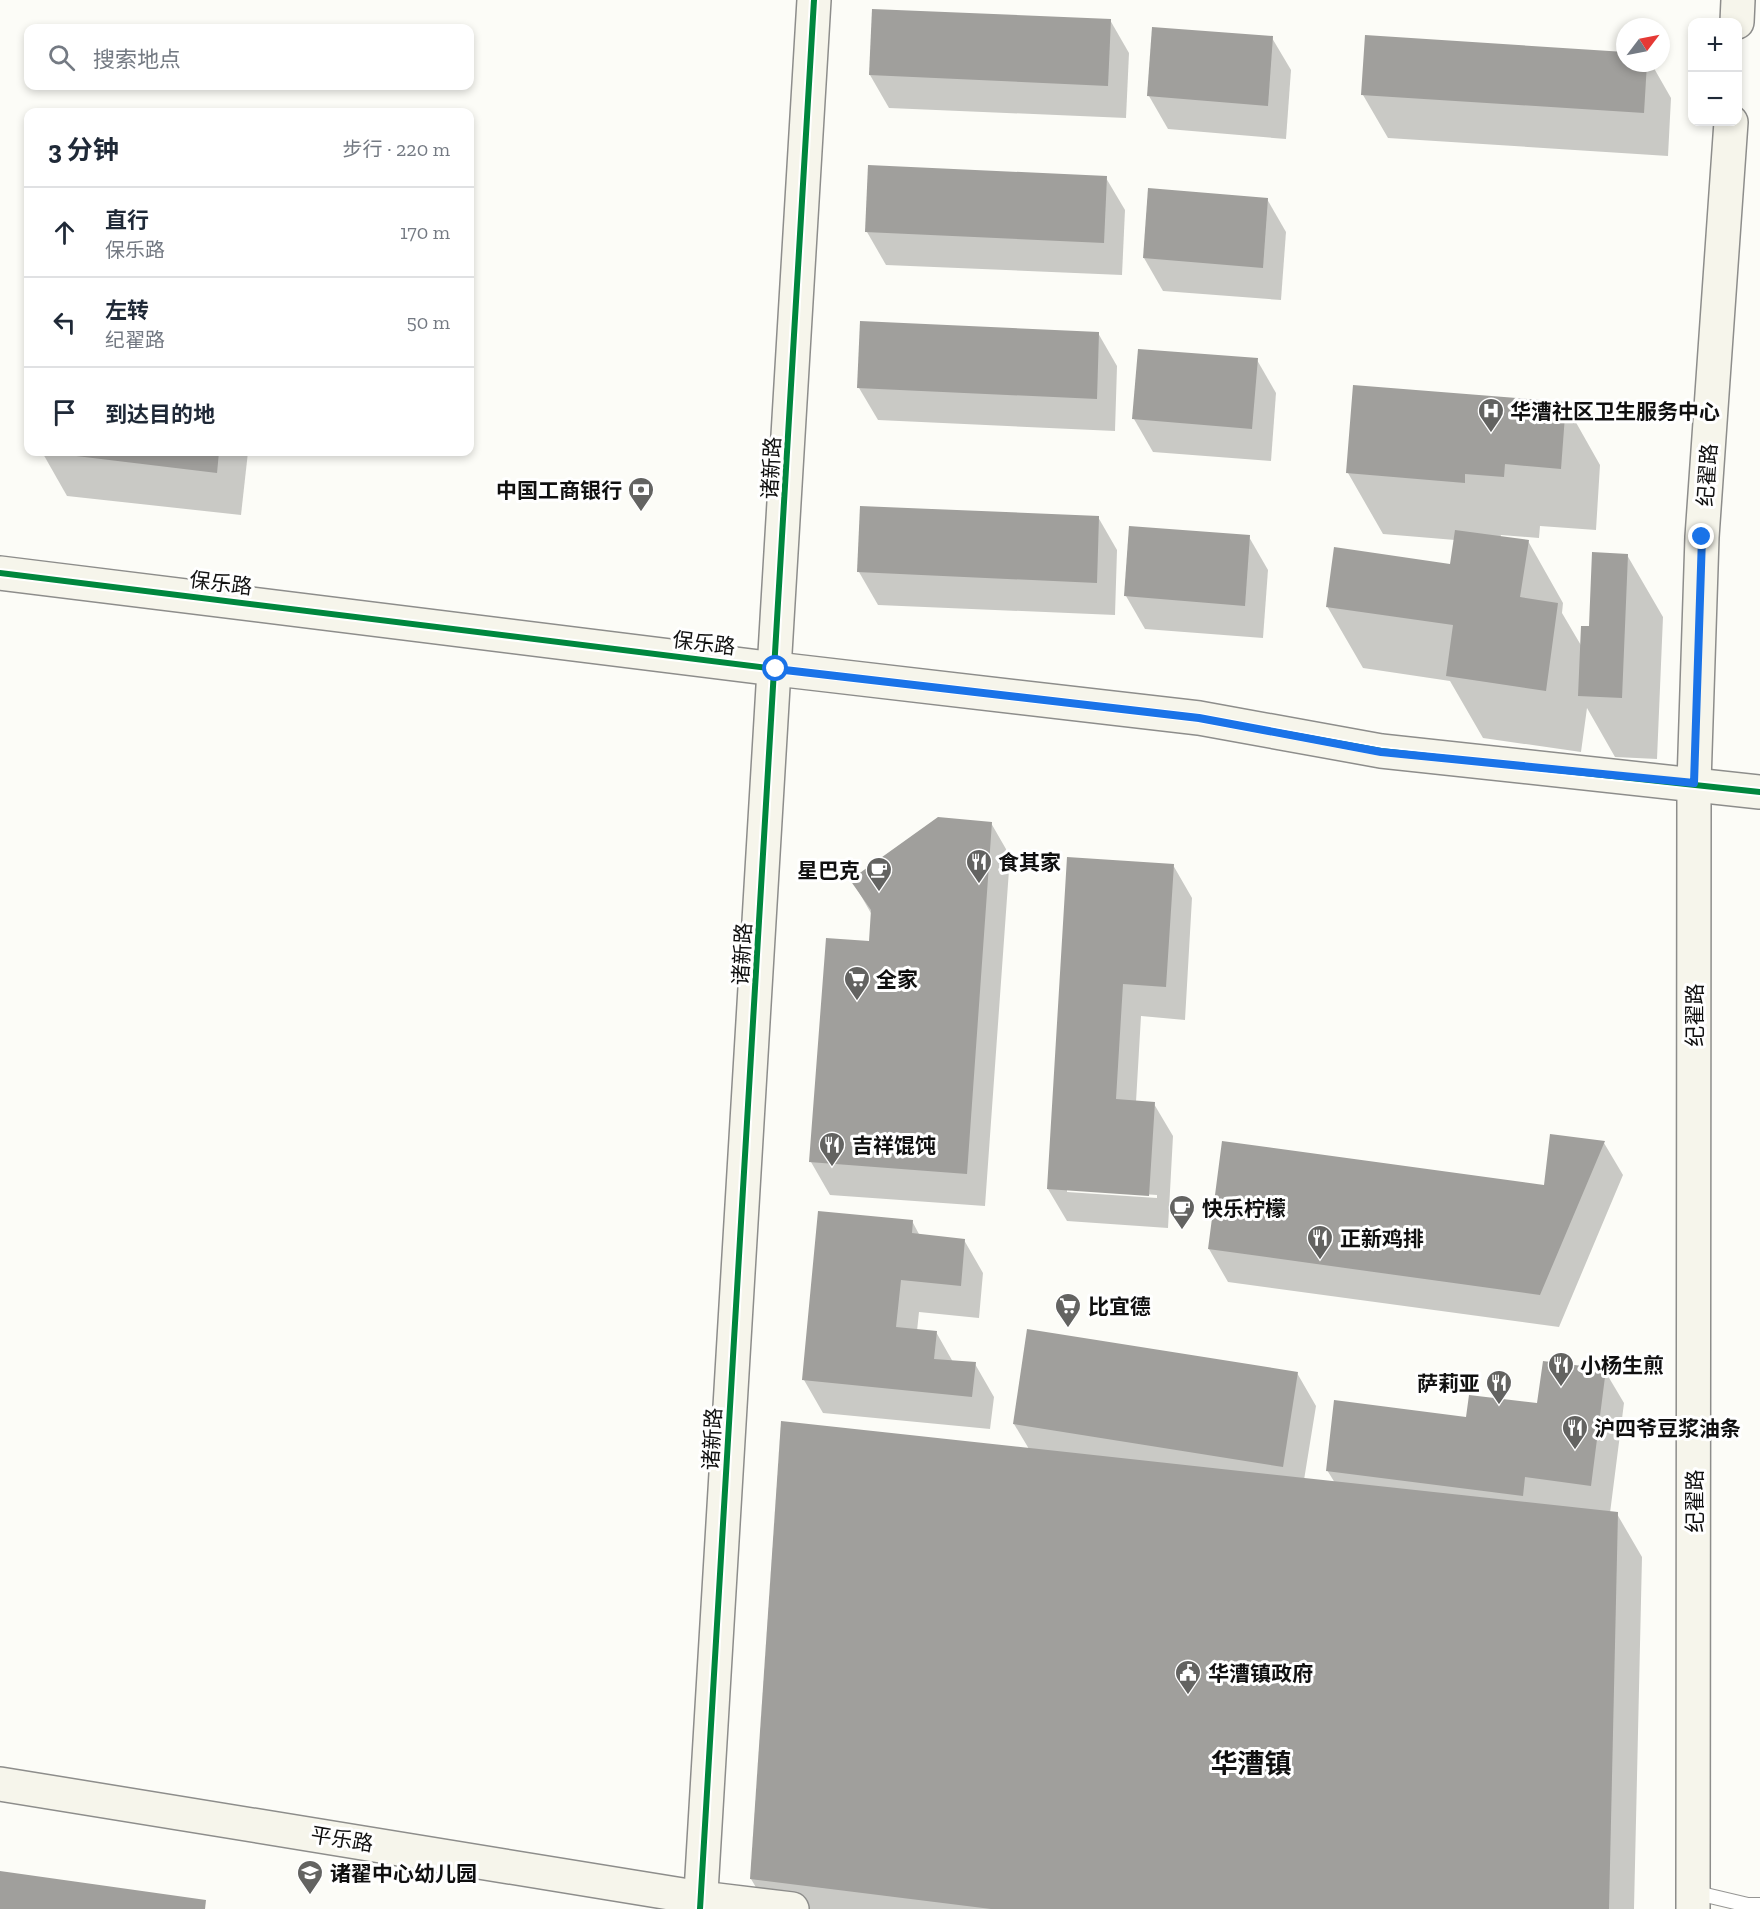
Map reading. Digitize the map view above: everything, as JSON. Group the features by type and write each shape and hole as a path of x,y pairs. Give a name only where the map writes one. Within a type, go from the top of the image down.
{"street":[{"name":"诸新路","path":"701,1903 814,0"},
{"path":"1737,18 1738,0"},
{"name":"纪翟路","path":"1693,1901 1694,783 1702,537 1731,126"},
{"name":"保乐路","path":"0,573 776,669 1199,718 1381,752 1694,783 1760,792"},
{"name":"平乐路","path":"0,1784 701,1903 792,1909"}],"lane":[{"path":"1693,1901 1760,1905"}],"building":[{"path":"872,9 1111,19 1108,86 869,75"},
{"path":"1152,27 1273,36 1268,106 1147,96"},
{"path":"1365,35 1616,51 1616,72 1646,72 1644,113 1361,95"},
{"path":"868,165 1107,176 1104,243 865,232"},
{"path":"1148,188 1268,198 1263,268 1143,258"},
{"path":"860,321 1099,332 1097,399 857,388"},
{"path":"1138,349 1258,358 1252,429 1132,419"},
{"path":"1353,385 1566,402 1561,469 1505,464 1504,477 1465,474 1465,483 1346,473"},
{"path":"76,456 219,456 217,473"},
{"path":"860,506 1099,516 1097,583 857,572"},
{"path":"1129,526 1250,535 1245,606 1124,596"},
{"path":"1455,530 1529,540 1520,597 1558,603 1546,691 1446,676 1453,625 1326,607 1334,547 1450,564"},
{"path":"1592,552 1628,554 1622,698 1578,696 1581,626 1589,626"},
{"path":"938,817 992,822 967,1174 809,1162 826,938 869,941 871,910 850,880"},
{"path":"1067,857 1174,864 1166,987 1123,984 1116,1099 1155,1102 1149,1196 1047,1189"},
{"path":"1550,1134 1605,1141 1540,1295 1208,1249 1222,1141 1544,1185"},
{"path":"818,1211 913,1220 912,1233 965,1239 961,1286 901,1280 896,1327 937,1331 934,1359 976,1362 972,1397 802,1380"},
{"path":"1027,1329 1298,1372 1283,1467 1013,1424"},
{"path":"1543,1361 1606,1369 1591,1486 1525,1477 1523,1496 1326,1471 1334,1400 1466,1417 1469,1395 1537,1403"},
{"name":"华漕镇政府","path":"781,1421 1618,1512 1609,1909 991,1909 750,1879"},
{"path":"0,1871 206,1900 205,1909 0,1909"}],"cycle path":[{"path":"700,1909 814,0"},
{"path":"0,573 776,669 1199,718 1381,751 1760,792"}],"place":[{"name":"华漕社区卫生服务中心","path":"1491,434"},
{"name":"中国工商银行","path":"641,513"},
{"name":"食其家","path":"979,885"},
{"name":"星巴克","path":"879,893"},
{"name":"全家","path":"857,1002"},
{"name":"吉祥馄饨","path":"832,1168"},
{"name":"快乐柠檬","path":"1182,1231"},
{"name":"正新鸡排","path":"1320,1261"},
{"name":"比宜德","path":"1068,1329"},
{"name":"小杨生煎","path":"1561,1388"},
{"name":"萨莉亚","path":"1499,1406"},
{"name":"沪四爷豆浆油条","path":"1575,1451"},
{"name":"华漕镇政府","path":"1188,1696"},
{"name":"诸翟中心幼儿园","path":"310,1896"}],"district":[{"name":"华漕镇","path":"1251,1764"}],"route":[{"path":"776,669 1199,718 1381,752 1694,783 1702,537"}]}
